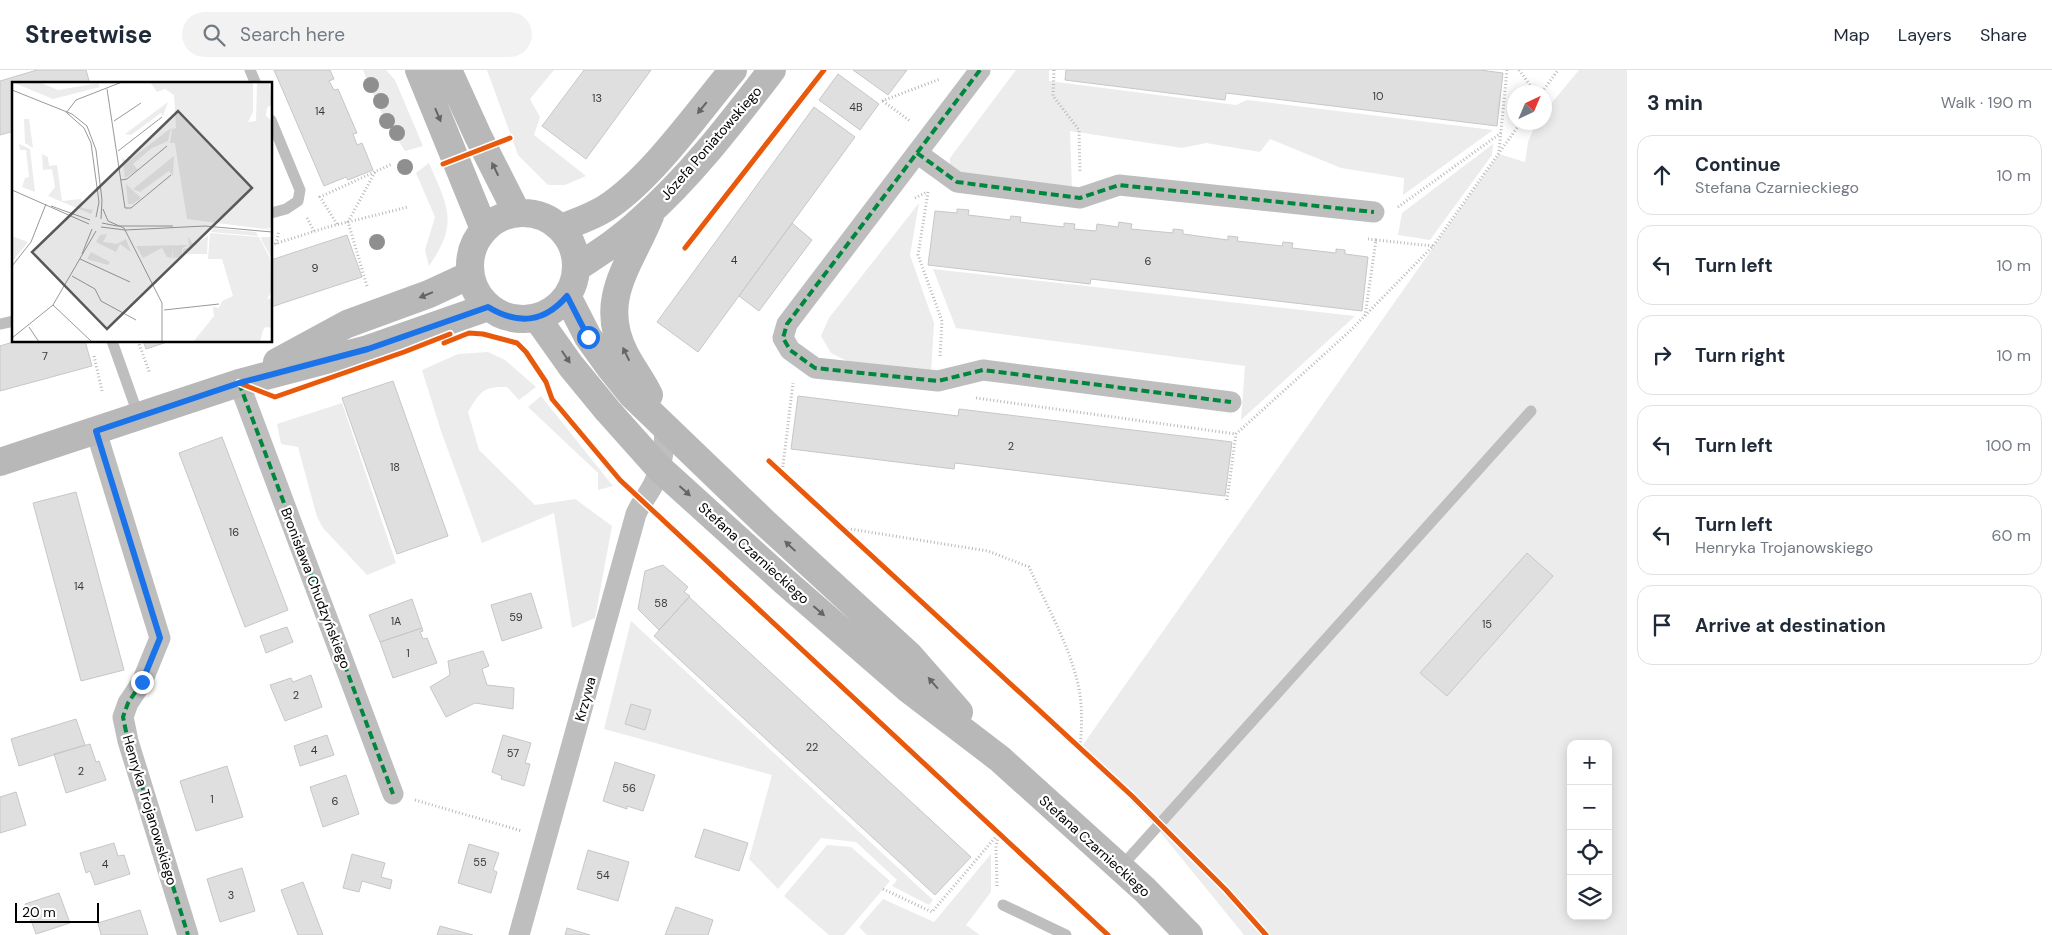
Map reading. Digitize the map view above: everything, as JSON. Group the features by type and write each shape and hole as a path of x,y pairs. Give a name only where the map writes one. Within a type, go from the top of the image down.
{"street":[{"path":"419,70 484,229"},
{"path":"448,70 481,142 517,213"},
{"name":"Józefa Poniatowskiego","path":"560,228 606,208 632,187 661,157 733,70"},
{"name":"Józefa Poniatowskiego","path":"576,268 611,245 651,211 697,164 772,70"},
{"path":"980,70 787,324 783,338 790,350 815,368 938,381 983,370 1231,402"},
{"path":"917,153 957,182 1080,198 1120,185 1374,212"},
{"path":"651,211 640,240 621,276 614,298 615,319 617,333 625,354 643,382 665,427"},
{"path":"517,213 533,214 548,219 560,228 572,246 576,268 574,283 567,296 549,313 537,318 520,319 503,316 488,307 480,298 470,275 470,258 474,242 484,229 494,221 517,213"},
{"path":"239,383 347,324 429,294 470,275"},
{"name":"Stefana Czarnieckiego","path":"567,296 588,337 611,370 632,395 763,521 909,655 1000,759"},
{"path":"0,462 239,383 368,349 488,307"},
{"name":"Stefana Czarnieckiego","path":"537,318 608,411 658,467 784,581 907,688 1000,759 1145,890 1189,935"},
{"name":"Bronisława Chudzyńskiego","path":"239,383 393,794"},
{"name":"Krzywa","path":"519,935 636,514 654,482 664,448 665,427"},
{"name":"Henryka Trojanowskiego","path":"96,431 160,638 142,682 128,703 123,717 128,741 188,935"}],"lane":[{"path":"250,70 255,82"},
{"path":"272,122 300,190 298,201 286,209 272,213"},
{"path":"112,342 139,417"},
{"path":"1120,868 1531,410"},
{"path":"1003,905 1066,935"}],"path":[{"path":"1054,70 1053,96 1079,130 1080,198"},
{"path":"1499,154 1507,70"},
{"path":"1519,70 1530,85"},
{"path":"1547,85 1558,70"},
{"path":"882,101 947,77"},
{"path":"1227,500 1236,434 1365,316 1433,246 1516,130"},
{"path":"1374,212 1396,208 1501,133"},
{"path":"337,224 320,197 392,164"},
{"path":"370,294 348,222 375,172"},
{"path":"928,192 918,255 942,321 938,381"},
{"path":"909,203 914,198 928,192 937,192"},
{"path":"272,245 337,224 408,207"},
{"path":"1366,239 1433,246"},
{"path":"1365,316 1376,240"},
{"path":"138,342 150,374"},
{"path":"93,350 102,390"},
{"path":"782,474 793,385 800,357"},
{"path":"793,385 800,382"},
{"path":"974,398 1236,434"},
{"path":"844,530 850,528 988,551 1029,567 1066,645 1078,682 1082,724 1080,749"},
{"path":"393,794 547,839"},
{"path":"883,889 932,912 999,833 996,846 998,897 1003,905"}],"shaded area":[{"path":"363,70 386,70 395,80 423,146 405,151 383,117"},
{"path":"487,70 554,70 530,99 540,117 534,135 586,176 565,185 548,185 518,155"},
{"path":"1016,70 1049,70 1049,81 1236,105 1247,100 1493,130 1403,195 1404,178 1341,168 1270,139 1260,152 1206,143 1182,148 1070,131 1072,189 957,175 950,166 950,158"},
{"path":"1579,70 1627,70 1627,935 1244,935 1157,828 1080,749 1499,154 1525,162 1528,142 1533,130 1552,130 1552,103"},
{"path":"1493,144 1492,155 1430,240 1398,235 1402,213"},
{"path":"429,163 445,204 447,226 444,238 429,266 425,250 435,217 416,173"},
{"path":"919,203 910,255 934,323 931,373 851,363 831,353 821,336 829,318"},
{"path":"933,269 1355,316 1241,420 1245,366 956,328"},
{"path":"488,352 505,360 536,387 519,400 507,387 487,389 479,395 468,412 479,450 535,505 575,499 612,526 595,618 572,628 554,513 482,543 441,431 422,370 458,354"},
{"path":"541,396 613,486 598,490 598,473 528,407"},
{"path":"342,403 396,563 367,575 323,528 317,517 298,447 281,444 277,424"},
{"path":"631,621 933,900 929,905 892,886 897,880 856,842 821,838 778,889 749,859 772,775 604,729"},
{"path":"827,845 851,847 890,881 844,935 829,935 784,896"},
{"path":"991,854 991,892 966,925 980,935 867,935 859,927 883,899 934,922"}],"building":[{"path":"37,70 86,70 89,82 12,82 12,132 0,135 0,81"},
{"path":"274,70 330,70 334,79 329,81 334,90 338,89 357,133 353,134 357,145 362,143 373,170 348,180 346,177 324,186"},
{"path":"584,70 651,70 586,159 542,126"},
{"path":"853,70 907,70 888,95"},
{"path":"1066,70 1480,70 1503,73 1497,126 1226,93 1225,100 1065,80"},
{"path":"838,74 879,104 860,130 819,100"},
{"path":"814,107 855,137 698,352 657,322"},
{"path":"957,209 969,210 968,215 1010,220 1011,216 1021,217 1020,222 1064,227 1064,223 1075,224 1074,229 1096,231 1097,224 1118,227 1119,222 1132,224 1131,229 1173,233 1173,229 1183,230 1183,234 1228,240 1228,236 1238,237 1237,241 1282,246 1283,242 1293,243 1292,248 1336,253 1336,249 1345,250 1345,254 1368,257 1362,311 1091,279 1090,284 928,265 935,211 957,213"},
{"path":"792,223 812,240 759,311 739,296"},
{"path":"347,235 362,277 272,307 272,260"},
{"path":"13,342 85,342 92,366 0,391 0,346"},
{"path":"143,342 167,342 146,349"},
{"path":"393,381 448,536 397,554 342,398"},
{"path":"798,396 958,416 959,409 1232,442 1225,496 955,463 954,469 791,449"},
{"path":"222,437 288,610 245,627 179,453"},
{"path":"76,492 124,670 81,681 33,503"},
{"path":"1527,553 1553,576 1447,696 1420,673"},
{"path":"663,565 688,587 684,592 690,596 659,630 638,609 645,571"},
{"path":"531,593 542,628 502,641 491,605"},
{"path":"689,597 971,857 935,895 654,636"},
{"path":"412,599 422,628 380,642 369,615"},
{"path":"287,627 293,642 266,653 260,636"},
{"path":"422,628 423,631 420,632 423,639 427,638 437,663 393,678 380,642"},
{"path":"483,651 489,666 482,669 487,685 514,688 513,709 475,703 446,717 430,687 450,675 448,661"},
{"path":"311,675 322,707 285,721 270,685 291,678 293,682"},
{"path":"631,704 651,710 645,730 625,724"},
{"path":"76,719 85,745 19,766 11,739"},
{"path":"327,735 334,755 300,766 294,746"},
{"path":"503,735 531,743 525,763 530,764 524,786 501,779 502,776 492,772"},
{"path":"90,744 96,762 99,761 106,780 66,793 54,754"},
{"path":"615,762 655,775 643,811 627,806 627,809 603,801"},
{"path":"227,766 243,817 196,831 180,781"},
{"path":"346,775 359,814 323,827 310,787"},
{"path":"16,792 26,825 0,833 0,797"},
{"path":"704,829 748,843 739,871 695,857"},
{"path":"114,843 118,856 124,855 130,874 95,885 90,871 86,873 80,853"},
{"path":"469,844 499,853 493,870 497,872 491,893 458,883"},
{"path":"588,850 629,862 618,901 577,889"},
{"path":"352,854 385,863 381,877 392,880 390,889 362,881 359,892 343,888"},
{"path":"242,868 255,911 220,922 207,879"},
{"path":"303,882 323,935 298,935 281,890"},
{"path":"59,893 70,923 36,934 25,904"},
{"path":"676,907 713,920 708,935 665,935"},
{"path":"140,910 148,935 101,935 98,923"},
{"path":"440,926 473,935 437,935"},
{"path":"567,928 590,935 565,935"}],"marked path":[{"path":"980,70 787,324 783,338 790,350 815,368 938,381 983,370 1231,402"},
{"path":"917,153 957,182 1080,198 1119,185 1374,212"},
{"path":"239,383 393,794"},
{"path":"96,431 160,638 142,682 128,703 123,717 128,741 188,935"}],"cycle path":[{"path":"685,248 824,70"},
{"path":"443,164 510,138"},
{"path":"444,343 469,333 483,334 517,343 526,352 546,382 552,399 620,480 1108,935"},
{"path":"239,383 275,397 450,334"},
{"path":"769,461 1132,796 1226,890 1266,935"}],"route":[{"path":"142,682 160,638 96,431 239,383 368,349 488,307 503,316 520,319 537,318 549,313 567,296 588,337"}]}
